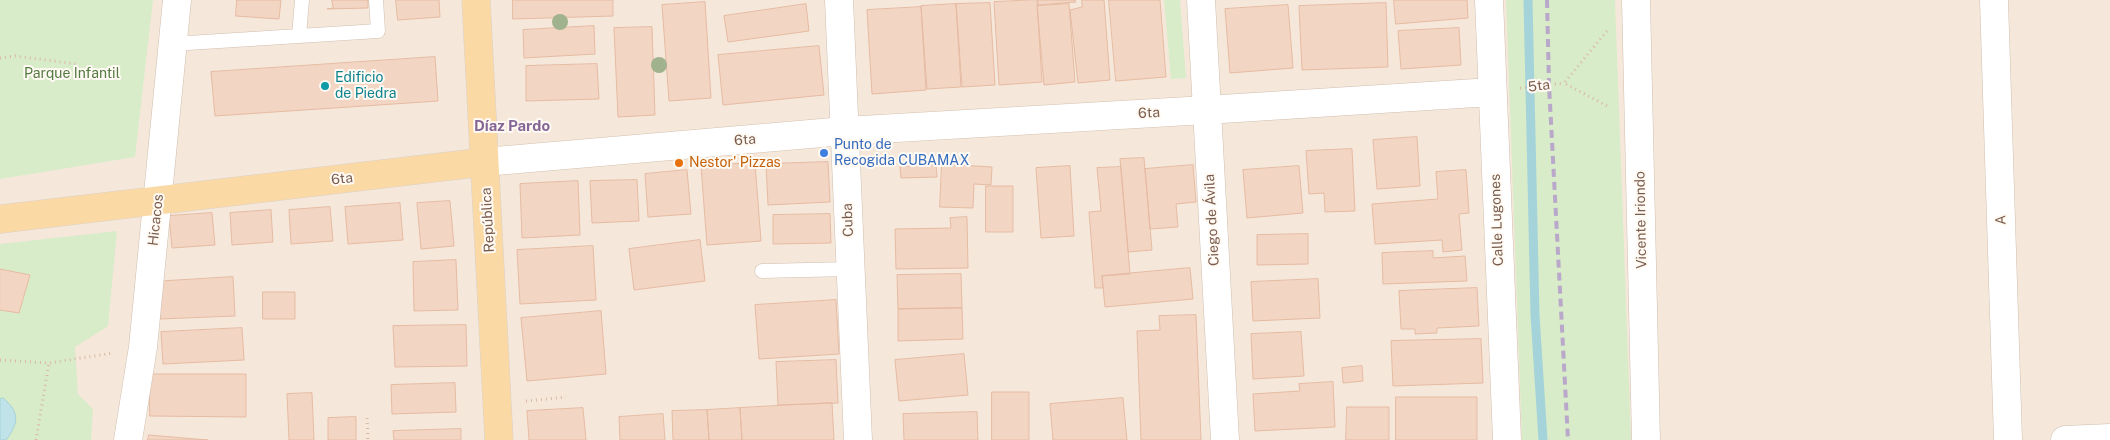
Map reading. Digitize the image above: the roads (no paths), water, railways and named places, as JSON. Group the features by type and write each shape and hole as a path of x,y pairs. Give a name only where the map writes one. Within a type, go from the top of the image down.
{"main road":[{"name":"República","path":"476,0 499,440"},
{"name":"6ta","path":"0,219 484,162"}],"street":[{"name":"Hicacos","path":"128,440 143,347 177,0"},
{"name":"Cuba","path":"839,0 858,440"},
{"name":"Ciego de Ávila","path":"1201,0 1225,440"},
{"name":"Calle Lugones","path":"1489,0 1503,90 1507,440"},
{"name":"Vicente Iriondo","path":"1636,0 1646,440"},
{"name":"A","path":"1994,0 2008,440"},
{"name":"6ta","path":"484,162 845,131 1503,90"},
{"path":"2065,440 2110,438"}],"lane":[{"path":"299,36 302,0"},
{"path":"172,44 378,31 376,0"},
{"path":"762,271 851,269"}],"water":[{"path":"3,398 9,403 16,418 6,440 0,440 0,399"}],"waterway":[{"path":"1528,0 1535,315 1543,440"}],"railway":[{"path":"1547,0 1549,85 1568,440"}],"place":[{"name":"Edificio de Piedra","path":"325,86"},
{"name":"Punto de Recogida CUBAMAX","path":"824,153"},
{"name":"Nestor' Pizzas","path":"679,163"}],"district":[{"name":"Díaz Pardo","path":"512,126"}],"park label":[{"name":"Parque Infantil","path":"72,74"}]}
